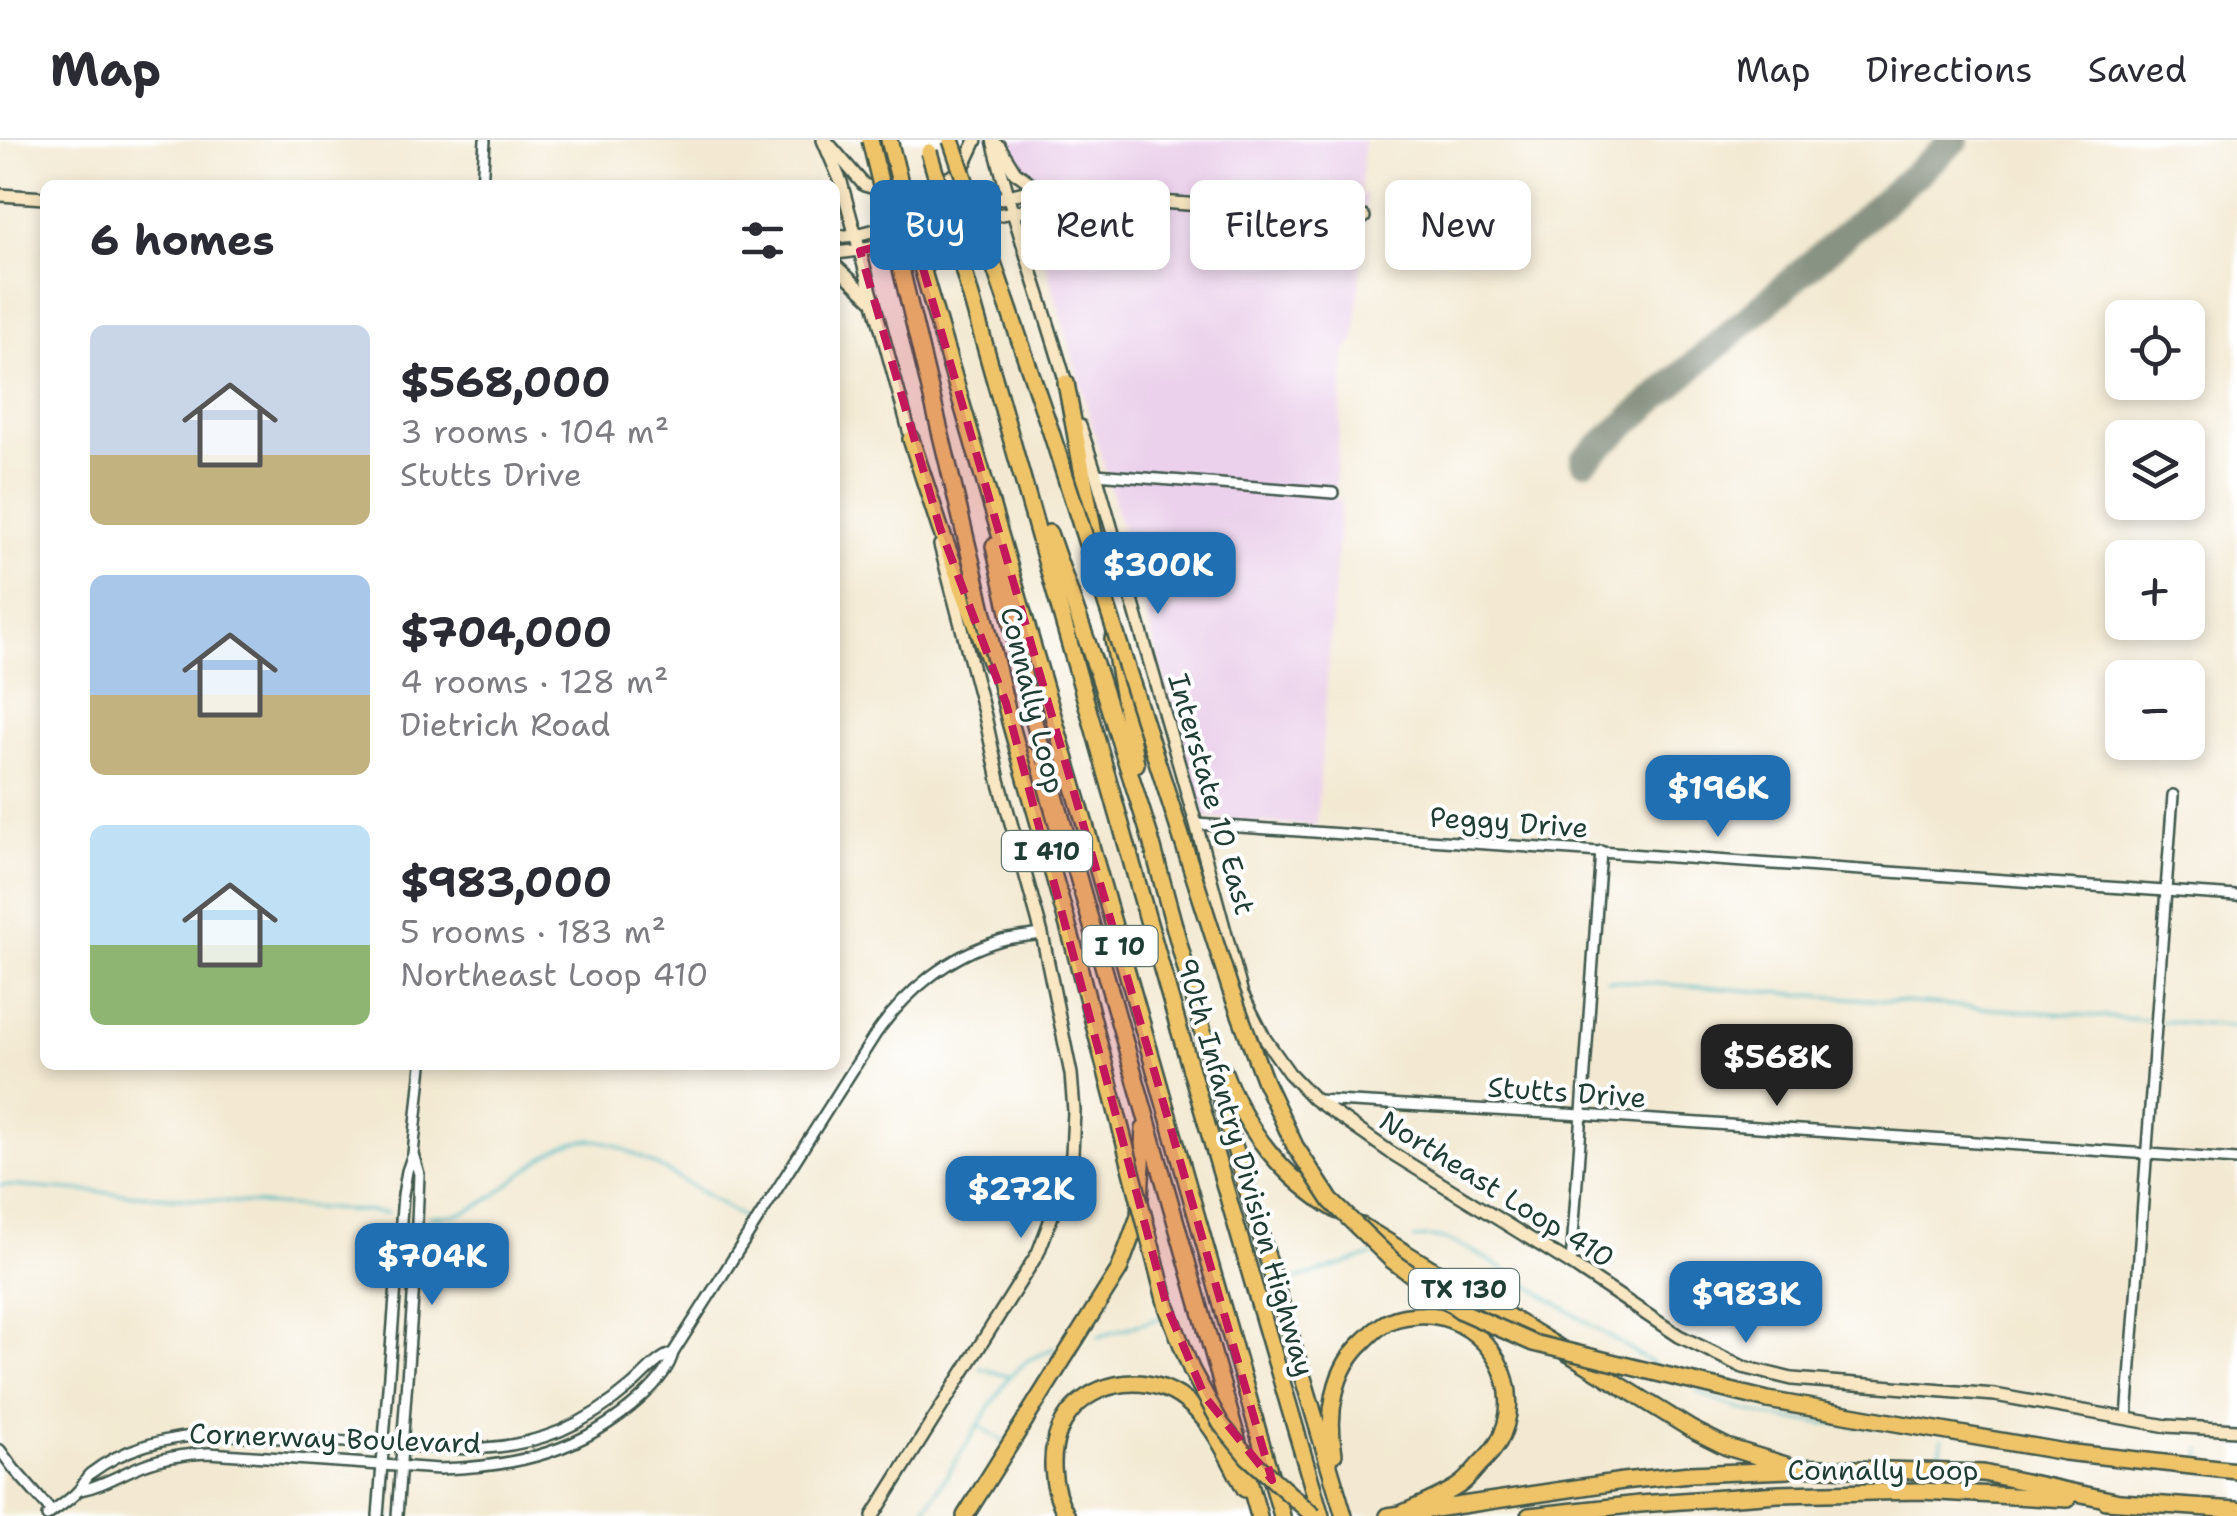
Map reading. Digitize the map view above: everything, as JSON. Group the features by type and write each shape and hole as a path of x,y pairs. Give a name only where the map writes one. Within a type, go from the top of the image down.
{"highway":[{"name":"Connally Loop","path":"870,140 1010,722 1074,947 1167,1307 1191,1369 1222,1424 1278,1486 1318,1516"},
{"name":"I 10","path":"889,140 920,261 1282,1516"},
{"path":"951,140 1056,447 1230,988 1265,1082 1295,1146 1331,1201 1392,1261 1461,1311 1532,1343 1768,1400 2065,1452 2237,1472"},
{"name":"90th Infantry Division Highway","path":"927,146 1318,1516"},
{"path":"954,378 1032,718 1260,1516"},
{"name":"TX 130","path":"997,383 1099,676 1192,985 1236,1105 1276,1163 1323,1202 1691,1429 1727,1446 1792,1466 1983,1473 2115,1502"},
{"path":"1066,383 1150,837"},
{"path":"911,439 940,528 1053,830 1081,890"},
{"path":"1192,985 1231,1136 1342,1512"},
{"path":"966,1516 1119,1270 1139,1216 1144,1128 1139,1095"},
{"path":"1342,1512 1330,1434 1335,1389 1341,1373 1357,1347 1380,1326 1404,1316 1435,1316 1465,1325 1489,1346 1507,1386 1507,1420 1493,1450 1461,1485 1396,1515"},
{"path":"1067,1516 1059,1503 1053,1458 1064,1421 1091,1394 1120,1382 1159,1386 1200,1413 1224,1448 1260,1516"},
{"path":"1396,1515 1622,1481 1842,1467"},
{"name":"Connally Loop","path":"1530,1516 1778,1494 1921,1491 2237,1510"}],"main road":[{"path":"824,140 864,184 897,194 924,188 961,172 976,140"},
{"path":"824,140 842,182 986,716 999,780 1042,934 1071,1074 1074,1111 1072,1154 1038,1253 873,1516"},
{"path":"994,140 1016,172 1027,180"},
{"name":"Interstate 10 East","path":"994,140 1021,239"},
{"path":"840,186 842,182"},
{"path":"840,237 1021,193"},
{"path":"0,195 40,198"},
{"path":"840,253 1021,210"},
{"path":"840,270 874,302"},
{"name":"Interstate 10 East","path":"1032,270 1096,474 1242,994 1265,1039 1314,1100"},
{"name":"Northeast Loop 410","path":"1314,1100 1679,1336 1743,1367 1792,1379 1995,1395 2168,1426 2237,1430"}],"street":[{"path":"482,180 485,140"},
{"path":"1096,474 1334,493"},
{"path":"2127,1420 2172,795"},
{"name":"Peggy Drive","path":"1196,824 2237,896"},
{"path":"1572,1264 1601,851"},
{"name":"Cornerway Boulevard","path":"49,1514 80,1490 147,1463 185,1454 439,1469 542,1456 585,1438 646,1394 670,1365 673,1353 875,1035 900,1002 926,979 978,950 1003,940 1042,934"},
{"path":"378,1516 403,1196 413,1154 421,1070"},
{"name":"Stutts Drive","path":"1314,1100 2237,1160"},
{"path":"397,1516 416,1251 418,1174 413,1154"},
{"name":"Cornerway Boulevard","path":"80,1490 86,1476 117,1458 160,1441 189,1435 444,1450 524,1443 558,1432 606,1406 664,1356 673,1353"},
{"path":"0,1450 49,1514"}],"highlighted area":[{"path":"914,237 1272,1480 1205,1397 1167,1307 1006,703 940,528 860,251"}],"shaded area":[{"path":"1011,140 1364,140 1361,180 1190,180 1190,270 1360,270 1355,341 1346,350 1334,498 1341,499 1316,826 1204,818 1048,270 1170,270 1170,180 1022,180"}],"waterway":[{"path":"1607,980 2146,1020"},
{"path":"2162,1021 2237,1027"},
{"path":"430,1216 457,1214 478,1206 558,1149 594,1140 647,1160 744,1218"},
{"path":"0,1185 388,1213"},
{"path":"1414,1239 1441,1238 1482,1256 1656,1366"},
{"path":"1297,1279 1373,1255"},
{"path":"1098,1337 1164,1317"},
{"path":"921,1516 1009,1377 1027,1361 1054,1348"},
{"path":"980,1368 1007,1376"},
{"path":"1697,1391 1763,1415 1879,1427"},
{"path":"978,1425 1005,1442"},
{"path":"1940,1457 1942,1438"},
{"path":"2201,1462 2202,1449"}],"taxiway":[{"path":"1584,460 1955,140"}]}
